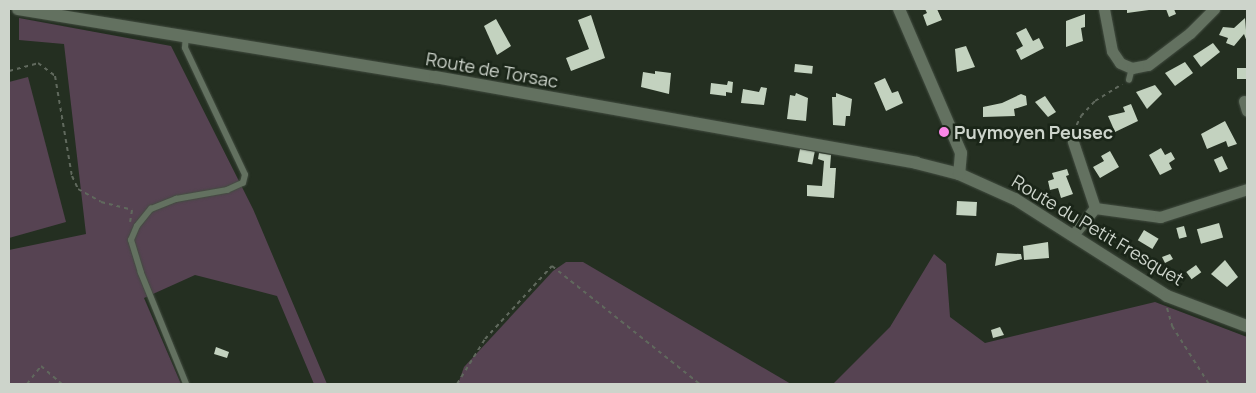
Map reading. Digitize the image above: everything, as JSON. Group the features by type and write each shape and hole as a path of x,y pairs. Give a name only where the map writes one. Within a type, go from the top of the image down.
{"street":[{"name":"Route de Torsac","path":"18,9 186,34 897,160 959,174"},
{"path":"899,9 961,153 959,174"},
{"path":"1104,9 1112,51 1120,64 1130,74 1148,65 1190,33 1214,9"},
{"path":"1074,142 1094,208"},
{"name":"Route du Petit Fresquet","path":"959,174 1015,199 1167,296 1247,326"},
{"path":"1094,208 1160,217 1247,189"},
{"path":"1073,236 1094,208"}],"lane":[{"path":"186,34 185,48 245,175 243,183 227,190 176,198 151,210 137,226 131,240 141,273 186,384"}],"path":[{"path":"9,71 38,63 55,76 72,176 78,189 101,202 132,210 131,240"},
{"path":"1074,142 1074,128 1081,116 1095,101 1130,74"},
{"path":"457,384 484,339 552,266 700,384"},
{"path":"1167,296 1172,326 1200,366 1209,384"},
{"path":"27,384 41,366 62,384"}],"shaded area":[{"path":"19,18 171,46 253,209 327,384 314,384 277,296 195,275 144,298 181,384 9,384 9,250 86,234 64,44 19,40"},
{"path":"28,77 66,222 9,238 9,82"},
{"path":"934,254 946,264 950,317 985,343 1155,302 1247,337 1247,384 833,384 890,327"},
{"path":"566,262 583,262 791,384 458,384 464,367 553,271"}],"building":[{"path":"925,9 937,9 942,20 927,26 923,15 927,13"},
{"path":"1127,9 1149,9 1149,10 1127,13"},
{"path":"1166,9 1174,9 1176,14 1169,17"},
{"path":"1085,14 1085,27 1081,28 1083,41 1066,47 1066,21"},
{"path":"591,15 605,58 571,71 566,58 589,49 578,20"},
{"path":"1245,18 1247,42 1244,34 1234,46 1226,43 1228,38 1219,35 1223,27 1234,28"},
{"path":"496,19 511,46 497,55 484,26"},
{"path":"1026,28 1033,41 1039,38 1044,48 1021,60 1016,50 1023,46 1016,33"},
{"path":"1213,43 1220,52 1201,67 1193,56"},
{"path":"966,46 975,67 957,72 955,49"},
{"path":"1185,62 1193,73 1175,86 1165,73"},
{"path":"795,64 813,66 812,74 794,72"},
{"path":"1237,68 1247,68 1247,79 1237,79"},
{"path":"655,71 671,73 669,94 641,87 643,72 655,74"},
{"path":"885,78 892,93 898,91 903,103 886,111 874,83"},
{"path":"728,81 733,82 732,93 726,92 726,96 710,94 711,83 727,85"},
{"path":"1155,85 1162,94 1147,109 1136,92"},
{"path":"761,87 767,88 764,105 741,103 743,89 759,92"},
{"path":"796,93 808,98 806,121 787,119 790,95 795,96"},
{"path":"836,93 852,99 850,116 846,116 845,126 833,125 832,97 836,97"},
{"path":"1021,94 1026,96 1027,105 1014,109 1015,116 983,117 983,107 1002,103"},
{"path":"1045,96 1056,112 1048,117 1035,102"},
{"path":"1131,104 1138,121 1115,132 1108,116 1125,112 1123,107"},
{"path":"1225,121 1237,144 1228,147 1226,141 1207,149 1201,134"},
{"path":"1161,148 1165,155 1171,152 1175,159 1169,163 1172,169 1160,175 1149,155"},
{"path":"800,149 815,152 812,165 798,162"},
{"path":"1110,151 1119,167 1100,178 1093,167 1104,161 1101,156"},
{"path":"819,153 831,155 830,168 836,168 834,198 807,196 807,185 822,186 824,161 818,159"},
{"path":"1222,156 1228,169 1220,172 1214,160"},
{"path":"1067,169 1069,175 1066,176 1073,194 1061,198 1058,188 1050,190 1048,181 1054,179 1052,173"},
{"path":"957,201 977,202 976,216 956,215"},
{"path":"1219,223 1223,237 1201,244 1197,229"},
{"path":"1184,226 1187,237 1179,239 1176,228"},
{"path":"1144,230 1159,239 1152,249 1138,240"},
{"path":"1048,242 1049,258 1024,260 1023,246"},
{"path":"997,253 1021,254 1022,259 995,266"},
{"path":"1170,254 1173,259 1165,263 1162,257"},
{"path":"1225,260 1238,277 1227,287 1211,274"},
{"path":"1196,265 1201,272 1192,279 1186,272"},
{"path":"1000,327 1004,335 993,338 991,330"},
{"path":"216,347 229,352 227,358 214,354"}],"place":[{"name":"Puymoyen Peusec","path":"944,132"}]}
